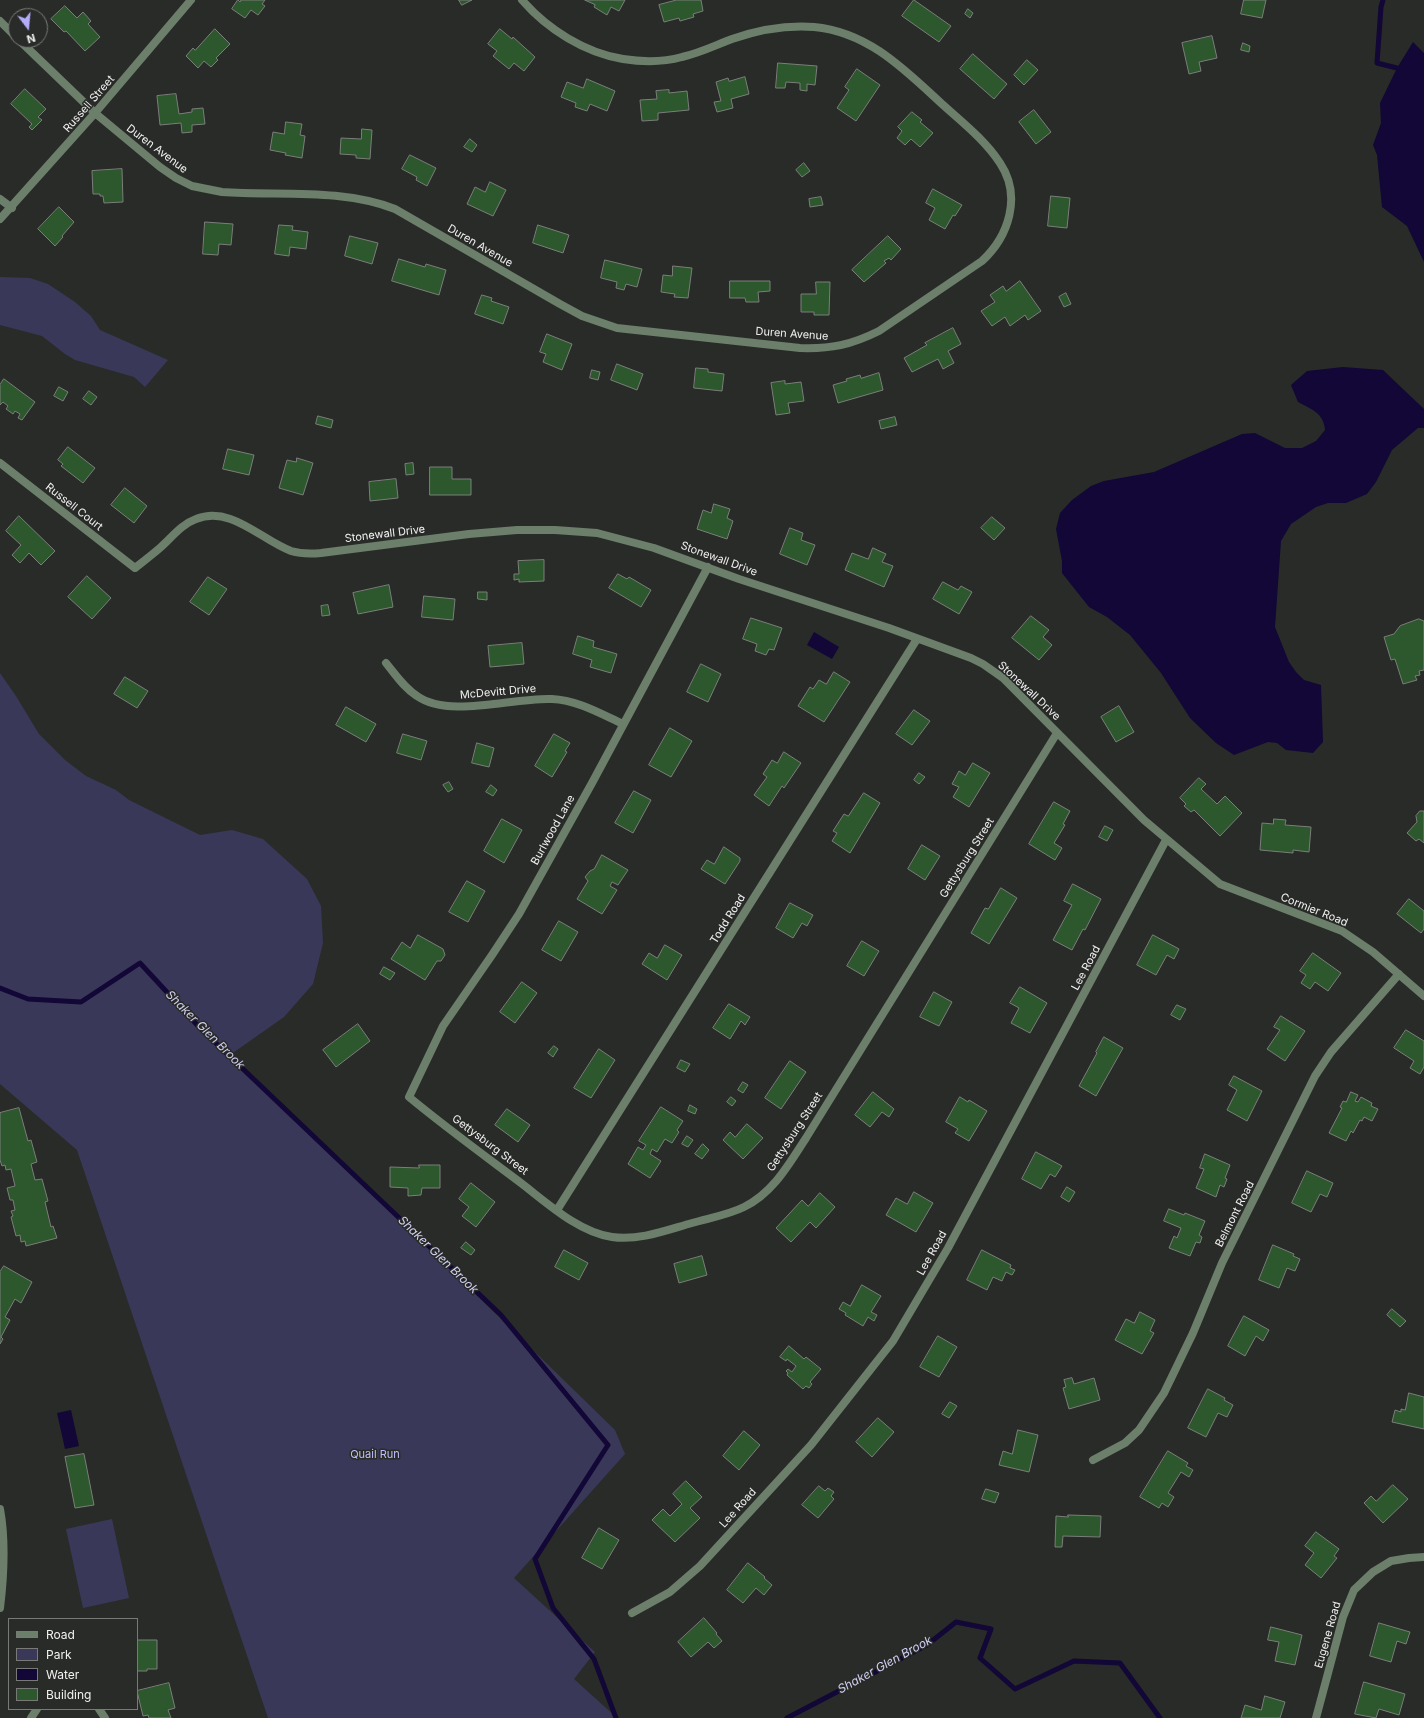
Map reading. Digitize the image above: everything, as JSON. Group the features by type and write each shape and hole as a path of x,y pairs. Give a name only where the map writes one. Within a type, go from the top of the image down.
{"street":[{"name":"Russell Street","path":"0,219 12,208 95,113 191,0"},
{"name":"Duren Avenue","path":"27,48 95,113 160,167 176,178 192,186 222,192 351,197 377,202 395,209 560,304 602,324 628,329 800,348 831,348 852,343 886,327 982,261 996,246 1006,230 1009,221 1011,200 1008,182 1001,164 981,140 906,71 874,47 832,31 816,27 789,27 752,33 683,57 654,61 624,59 610,56 570,39 544,22 522,0"},
{"path":"0,21 8,29"},
{"path":"0,199 12,208"},
{"name":"Russell Court","path":"0,463 134,568"},
{"name":"Stonewall Drive","path":"134,568 161,547 185,525 197,518 217,516 232,519 272,543 301,554 321,553 469,534 517,530 555,530 597,533 654,548 971,658 995,672 1166,840 1210,877 1226,888"},
{"name":"Burlwood Lane","path":"409,1097 443,1026 519,914 708,567"},
{"name":"Todd Road","path":"558,1210 918,639"},
{"name":"McDevitt Drive","path":"386,662 411,692 431,704 467,706 559,699 574,702 623,724"},
{"name":"Gettysburg Street","path":"409,1097 558,1210 591,1232 613,1237 653,1234 724,1215 746,1206 765,1192 787,1169 1058,733"},
{"name":"Lee Road","path":"632,1613 670,1592 700,1566 810,1445 893,1341 948,1248 1166,840"},
{"name":"Cormier Road","path":"1226,888 1320,922 1342,932 1373,952 1424,996"},
{"name":"Belmont Road","path":"1092,1460 1125,1443 1139,1430 1164,1393 1193,1333 1222,1263 1315,1076 1331,1052 1399,974"},
{"path":"0,1510 4,1547 4,1574 0,1608"},
{"name":"Eugene Road","path":"1316,1718 1343,1617 1354,1590 1373,1572 1390,1562 1424,1557"},
{"path":"30,1718 36,1710"},
{"path":"99,1710 105,1718"}],"green space":[{"path":"0,277 30,278 48,284 75,302 91,316 100,330 168,360 145,387 134,377 75,360 42,336 0,325"},
{"name":"Quail Run","path":"0,673 39,734 65,760 86,776 116,790 129,800 200,835 232,830 263,839 307,879 321,906 323,943 313,984 284,1017 230,1055 615,1430 625,1454 514,1578 595,1652 574,1679 617,1718 268,1718 77,1150 0,1084"},
{"path":"112,1519 129,1598 83,1608 66,1529"}],"water":[{"path":"1413,42 1424,53 1424,262 1407,226 1382,207 1377,155 1373,145 1381,123 1380,103 1397,68"},
{"path":"1343,367 1383,370 1424,409 1424,428 1418,428 1392,450 1376,482 1367,494 1346,503 1328,503 1316,507 1291,524 1281,541 1275,627 1289,662 1296,672 1304,680 1321,685 1323,742 1313,753 1286,750 1277,743 1268,742 1234,755 1216,743 1190,718 1161,673 1130,635 1107,617 1089,607 1062,573 1062,561 1056,529 1060,513 1072,500 1091,486 1104,481 1154,472 1242,434 1255,433 1285,448 1302,448 1316,441 1325,430 1322,419 1312,409 1298,402 1291,385 1307,371"},
{"path":"814,632 839,647 832,659 807,645"},
{"path":"71,1410 79,1446 65,1449 57,1413"}],"building":[{"path":"238,0 240,2 241,0 265,0 262,4 265,6 258,15 251,10 245,18 232,9"},
{"path":"459,0 472,0 462,5"},
{"path":"585,0 625,0 619,11 611,7 607,15 594,7 595,5"},
{"path":"677,0 701,0 703,11 693,14 694,17 680,21 679,18 664,22 659,5"},
{"path":"914,0 951,26 939,42 902,16"},
{"path":"1244,0 1266,0 1262,18 1241,14"},
{"path":"65,6 77,18 83,12 91,21 88,24 100,37 85,51 66,31 64,32 51,19"},
{"path":"968,9 973,13 970,18 965,14"},
{"path":"215,29 230,44 216,58 218,60 211,67 204,61 198,68 186,56 193,48 195,50"},
{"path":"500,29 512,39 513,37 535,57 524,71 514,63 509,69 493,56 497,51 488,44"},
{"path":"1212,36 1217,58 1199,62 1201,71 1189,74 1182,43"},
{"path":"1243,43 1250,46 1249,52 1241,50"},
{"path":"973,54 1007,84 994,99 960,69"},
{"path":"1027,60 1038,70 1024,85 1014,75"},
{"path":"778,63 817,66 815,85 807,84 807,91 800,90 800,83 786,82 785,88 776,88"},
{"path":"857,69 880,85 856,121 837,108 849,90 845,87"},
{"path":"745,77 749,94 731,99 733,108 717,112 714,102 721,101 716,82 728,78 729,81"},
{"path":"587,79 615,91 607,111 590,104 587,111 575,107 576,103 561,97 567,82 583,88"},
{"path":"25,89 46,109 38,117 42,120 32,130 29,127 32,124 11,104"},
{"path":"669,90 669,93 687,91 689,110 658,113 658,120 642,121 640,100 657,99 656,91"},
{"path":"176,94 179,114 192,112 192,109 203,108 205,124 192,125 192,132 182,133 181,123 160,125 157,96"},
{"path":"1034,110 1051,132 1036,144 1019,122"},
{"path":"912,112 922,120 920,122 933,133 920,147 911,139 905,145 897,138 902,131 898,127"},
{"path":"286,122 302,124 300,135 305,136 302,158 285,155 286,153 270,150 273,132 284,134"},
{"path":"362,129 372,130 370,159 356,158 356,155 340,154 341,138 361,139"},
{"path":"470,139 477,145 472,152 464,147"},
{"path":"410,155 436,168 427,186 416,180 417,177 402,169"},
{"path":"804,163 810,171 802,177 796,170"},
{"path":"122,169 123,202 104,203 103,196 100,196 100,194 93,194 92,171"},
{"path":"490,182 506,190 493,216 467,204 475,187 485,192"},
{"path":"933,189 962,205 955,216 953,215 945,229 929,220 935,208 926,203"},
{"path":"1051,196 1070,198 1067,228 1048,226"},
{"path":"821,197 823,205 810,207 809,199"},
{"path":"59,207 74,222 55,246 38,229"},
{"path":"205,222 233,224 231,245 219,244 218,255 203,254"},
{"path":"279,225 293,226 292,230 308,232 306,249 290,247 289,256 275,254"},
{"path":"538,225 569,235 563,253 533,243"},
{"path":"350,236 378,243 372,264 345,256"},
{"path":"888,236 901,249 891,260 889,258 884,261 886,263 864,282 852,270"},
{"path":"399,259 425,267 426,264 446,270 439,295 392,281"},
{"path":"605,260 642,269 637,287 626,284 624,290 616,288 617,282 601,278"},
{"path":"673,266 692,268 688,298 674,297 675,294 661,292 663,275 672,276"},
{"path":"730,281 770,281 770,291 758,292 759,302 746,302 745,298 730,298"},
{"path":"1020,281 1041,311 1028,320 1025,315 1010,326 1005,317 992,326 981,311 995,302 990,295 1003,286 1006,291"},
{"path":"816,282 830,282 829,315 814,315 814,312 801,312 801,294 816,294"},
{"path":"1066,293 1071,304 1064,307 1059,297"},
{"path":"482,295 492,298 491,301 509,307 503,324 475,314"},
{"path":"953,328 961,344 948,351 954,363 943,369 938,359 912,372 904,358 927,345 925,343"},
{"path":"547,334 572,344 562,370 543,362 546,354 540,352"},
{"path":"617,364 643,374 637,390 611,380"},
{"path":"696,368 708,369 708,372 724,374 722,391 694,388"},
{"path":"592,370 600,372 598,380 590,378"},
{"path":"879,373 883,390 838,403 833,385 860,375 861,378"},
{"path":"4,379 35,402 22,420 18,418 20,414 15,411 13,414 6,409 8,406 3,402 0,405 0,385"},
{"path":"785,381 785,384 801,382 804,401 788,403 790,413 776,415 771,383"},
{"path":"59,387 68,392 63,401 54,396"},
{"path":"89,391 97,397 91,405 83,399"},
{"path":"318,416 333,420 331,428 316,424"},
{"path":"895,417 897,425 881,429 879,421"},
{"path":"68,447 95,468 83,483 61,466 63,464 58,460"},
{"path":"228,449 254,455 249,475 223,469"},
{"path":"297,458 313,463 303,495 279,488 287,460 296,462"},
{"path":"413,463 414,474 406,475 405,464"},
{"path":"430,467 452,467 452,479 471,479 471,495 430,495"},
{"path":"396,479 398,498 370,501 369,482"},
{"path":"125,488 147,506 134,523 111,505"},
{"path":"714,504 730,509 727,518 733,521 727,539 697,529 703,510 711,513"},
{"path":"19,516 55,551 41,565 29,553 20,563 12,555 21,545 6,531"},
{"path":"992,517 1005,528 994,540 981,528"},
{"path":"790,528 803,533 801,540 815,545 807,565 780,554"},
{"path":"873,548 886,554 882,562 893,566 884,587 845,570 852,553 868,559"},
{"path":"544,560 544,581 519,582 519,579 514,580 514,574 519,574 518,561"},
{"path":"618,574 627,579 629,577 651,590 641,607 609,588"},
{"path":"87,576 111,598 92,619 68,597"},
{"path":"208,577 227,589 209,615 190,602"},
{"path":"943,582 958,590 961,586 972,592 959,614 933,599"},
{"path":"389,585 393,607 358,614 353,593"},
{"path":"478,592 487,592 487,600 478,599"},
{"path":"424,596 455,599 453,620 422,617"},
{"path":"328,605 330,615 322,616 321,606"},
{"path":"1031,616 1049,630 1043,637 1052,645 1039,660 1012,638"},
{"path":"751,618 782,628 774,650 769,649 766,655 755,651 757,644 743,639"},
{"path":"1419,619 1424,621 1424,670 1419,671 1420,675 1415,676 1417,680 1403,684 1395,659 1391,660 1384,637 1394,634 1400,626"},
{"path":"578,636 594,641 593,647 617,654 611,673 590,667 592,660 573,654"},
{"path":"522,643 524,664 490,667 488,646"},
{"path":"701,664 721,674 708,702 687,692"},
{"path":"834,672 850,682 824,722 798,706 810,687 813,689 819,680 826,684"},
{"path":"125,677 148,691 137,708 114,694"},
{"path":"1119,706 1134,732 1116,742 1101,717"},
{"path":"346,707 376,724 366,742 336,725"},
{"path":"914,710 930,721 912,745 896,734"},
{"path":"670,728 692,741 671,777 649,765"},
{"path":"403,734 427,741 421,760 397,753"},
{"path":"554,734 570,743 565,751 567,752 552,777 535,766"},
{"path":"477,743 494,748 489,767 472,763"},
{"path":"784,752 801,763 784,788 782,786 769,806 754,795 767,777 763,774 772,760 777,763"},
{"path":"973,763 990,773 969,807 953,797 959,787 952,784 959,771 965,775"},
{"path":"919,773 925,777 919,784 914,780"},
{"path":"1199,778 1206,784 1201,789 1217,804 1225,796 1242,813 1220,836 1194,810 1191,812 1184,806 1186,804 1180,798"},
{"path":"449,782 453,789 448,792 443,785"},
{"path":"491,785 497,790 493,796 486,792"},
{"path":"634,791 651,800 633,833 615,823"},
{"path":"864,793 880,803 850,853 832,841 837,833 833,831 844,814 848,816"},
{"path":"1054,802 1070,811 1063,824 1065,825 1054,843 1062,848 1055,860 1029,844"},
{"path":"1420,811 1424,811 1424,843 1419,839 1416,841 1407,833 1417,822 1416,816"},
{"path":"502,819 522,830 504,863 484,851"},
{"path":"1274,819 1286,820 1285,825 1311,827 1309,852 1293,850 1293,853 1260,850 1262,823 1273,824"},
{"path":"1105,826 1113,830 1107,841 1099,837"},
{"path":"922,845 940,856 925,880 908,869"},
{"path":"724,847 740,858 740,861 725,884 701,869 707,860 714,864"},
{"path":"602,855 628,870 618,885 612,882 610,886 617,890 602,914 577,899 588,881 585,877 594,869"},
{"path":"467,881 485,891 468,922 449,912"},
{"path":"1073,884 1101,899 1085,930 1083,929 1072,950 1053,940 1072,905 1064,901"},
{"path":"1001,888 1017,898 989,944 971,933 985,908 988,909"},
{"path":"1409,899 1424,911 1424,929 1421,933 1397,914"},
{"path":"790,903 813,915 807,926 802,923 793,938 776,928"},
{"path":"559,921 578,932 561,961 542,950"},
{"path":"418,935 443,949 445,955 441,961 437,961 425,980 391,959 402,942 410,948"},
{"path":"1153,935 1179,949 1174,959 1167,955 1156,975 1137,965"},
{"path":"862,941 879,951 864,976 847,966"},
{"path":"665,945 682,955 667,980 642,964 649,953 657,958"},
{"path":"1313,953 1341,973 1328,991 1315,982 1310,989 1301,983 1306,975 1300,971"},
{"path":"384,967 395,973 390,980 380,974"},
{"path":"522,982 537,993 515,1023 500,1012"},
{"path":"1020,987 1047,1003 1030,1033 1011,1023 1019,1008 1010,1003"},
{"path":"934,992 952,1002 939,1026 920,1017"},
{"path":"729,1004 750,1017 745,1025 741,1021 730,1039 713,1028"},
{"path":"1177,1005 1186,1009 1180,1020 1171,1015"},
{"path":"1281,1016 1305,1031 1285,1061 1267,1049 1280,1030 1274,1027"},
{"path":"358,1024 370,1041 336,1067 323,1050"},
{"path":"1406,1030 1424,1041 1424,1067 1420,1074 1410,1068 1414,1061 1394,1048"},
{"path":"1104,1037 1123,1048 1096,1096 1079,1086"},
{"path":"554,1046 558,1049 553,1057 548,1053"},
{"path":"599,1049 615,1060 591,1098 574,1088"},
{"path":"681,1060 690,1064 685,1072 677,1068"},
{"path":"790,1061 806,1072 781,1109 765,1098"},
{"path":"1234,1076 1262,1091 1247,1121 1227,1110 1237,1090 1229,1085"},
{"path":"743,1082 748,1085 743,1093 738,1090"},
{"path":"873,1092 894,1109 889,1117 882,1112 870,1127 855,1115"},
{"path":"1351,1092 1358,1095 1355,1101 1358,1102 1361,1097 1372,1103 1371,1106 1378,1109 1372,1121 1364,1117 1362,1121 1360,1120 1353,1133 1351,1131 1346,1141 1329,1133 1342,1108 1340,1107 1343,1101 1346,1102"},
{"path":"731,1097 736,1101 732,1106 727,1102"},
{"path":"960,1097 968,1102 969,1100 987,1111 969,1141 955,1133 958,1129 946,1122"},
{"path":"690,1105 697,1109 695,1114 688,1111"},
{"path":"661,1107 683,1121 677,1130 679,1132 672,1143 665,1139 657,1152 652,1149 650,1154 661,1161 650,1178 628,1164 638,1147 643,1150 646,1145 639,1141"},
{"path":"19,1108 28,1141 31,1140 37,1162 31,1164 35,1180 42,1179 48,1201 45,1202 51,1227 53,1226 57,1238 26,1246 25,1241 21,1242 20,1235 16,1236 11,1217 13,1216 11,1211 15,1210 13,1200 10,1200 7,1188 15,1186 11,1169 6,1170 5,1165 2,1166 0,1160 0,1113"},
{"path":"507,1109 530,1125 518,1142 495,1125"},
{"path":"747,1124 763,1138 743,1159 723,1140 730,1132 735,1137"},
{"path":"687,1136 693,1140 688,1147 682,1144"},
{"path":"703,1144 709,1150 702,1159 695,1154"},
{"path":"1036,1152 1062,1166 1055,1177 1050,1174 1041,1189 1022,1179"},
{"path":"1205,1154 1230,1165 1225,1178 1227,1179 1224,1187 1220,1185 1216,1197 1196,1188 1204,1169 1200,1168"},
{"path":"419,1165 440,1165 440,1188 422,1188 421,1195 408,1196 408,1188 390,1187 390,1167 419,1168"},
{"path":"1307,1171 1333,1183 1327,1197 1320,1194 1311,1212 1292,1203"},
{"path":"471,1183 495,1202 476,1227 462,1216 469,1207 459,1199"},
{"path":"1067,1187 1075,1192 1069,1202 1061,1197"},
{"path":"914,1192 933,1203 916,1232 886,1215 896,1198 907,1204"},
{"path":"820,1193 835,1207 816,1228 810,1222 791,1242 776,1228 802,1200 808,1206"},
{"path":"1169,1209 1184,1215 1185,1213 1205,1221 1199,1235 1202,1237 1200,1243 1196,1242 1190,1256 1169,1248 1174,1236 1177,1238 1181,1228 1164,1221"},
{"path":"466,1242 475,1250 471,1255 461,1248"},
{"path":"1273,1245 1294,1254 1293,1256 1300,1259 1295,1271 1287,1268 1279,1288 1259,1280"},
{"path":"564,1250 588,1263 579,1280 555,1267"},
{"path":"982,1250 1011,1265 1010,1268 1015,1270 1012,1275 1006,1272 1002,1281 993,1277 987,1290 967,1280"},
{"path":"702,1256 707,1275 679,1283 674,1264"},
{"path":"4,1266 32,1282 21,1303 15,1299 5,1317 10,1320 1,1337 3,1339 0,1344 0,1272"},
{"path":"862,1285 881,1296 871,1312 877,1315 874,1321 868,1317 863,1326 845,1315 846,1313 839,1309 843,1302 850,1306"},
{"path":"1392,1309 1406,1321 1400,1327 1387,1315"},
{"path":"1140,1312 1155,1320 1150,1331 1154,1333 1142,1354 1115,1340 1126,1319 1134,1323"},
{"path":"1244,1316 1269,1330 1263,1341 1256,1336 1245,1356 1228,1346"},
{"path":"938,1336 957,1347 939,1377 920,1367"},
{"path":"789,1346 804,1359 806,1357 821,1369 810,1382 812,1384 809,1388 806,1386 803,1389 787,1375 788,1373 786,1371 788,1369 792,1372 796,1366 787,1359 786,1361 780,1357"},
{"path":"1072,1378 1074,1384 1094,1378 1100,1400 1069,1409 1063,1388 1066,1387 1064,1380"},
{"path":"1208,1389 1225,1398 1224,1400 1233,1405 1227,1417 1218,1413 1206,1437 1188,1428"},
{"path":"1409,1393 1424,1397 1424,1429 1392,1422 1395,1410 1401,1412 1401,1409 1405,1410"},
{"path":"950,1402 957,1406 949,1418 942,1414"},
{"path":"878,1418 894,1432 872,1457 856,1442"},
{"path":"1018,1430 1038,1435 1029,1472 999,1465 1003,1451 1012,1454"},
{"path":"744,1431 760,1445 739,1470 723,1456"},
{"path":"1168,1451 1188,1463 1186,1466 1193,1470 1189,1477 1181,1472 1168,1493 1174,1497 1168,1507 1162,1503 1159,1508 1140,1497"},
{"path":"84,1454 94,1505 75,1508 65,1457"},
{"path":"686,1481 702,1497 690,1508 700,1518 675,1542 652,1520 663,1509 670,1516 682,1504 673,1494"},
{"path":"1393,1485 1408,1499 1383,1523 1364,1503 1371,1496 1376,1501"},
{"path":"819,1486 825,1491 828,1488 834,1492 831,1496 834,1499 818,1518 802,1505"},
{"path":"986,1489 999,1493 995,1503 982,1499"},
{"path":"1068,1515 1101,1516 1100,1537 1063,1536 1062,1547 1055,1547 1056,1516 1068,1517"},
{"path":"599,1528 619,1540 602,1569 582,1558"},
{"path":"1316,1532 1339,1549 1334,1556 1337,1558 1321,1578 1305,1565 1314,1553 1305,1546"},
{"path":"748,1563 772,1585 764,1595 756,1588 743,1603 727,1590"},
{"path":"704,1618 722,1641 714,1648 708,1642 691,1657 678,1642"},
{"path":"1379,1623 1410,1632 1406,1644 1397,1641 1391,1662 1370,1656"},
{"path":"1271,1627 1302,1635 1295,1665 1275,1661 1279,1642 1268,1640"},
{"path":"138,1640 157,1640 157,1669 147,1669 147,1671 138,1671"},
{"path":"1364,1682 1405,1694 1399,1715 1379,1709 1376,1718 1355,1714"},
{"path":"169,1683 175,1708 168,1710 171,1718 149,1718 148,1715 143,1716 138,1691"},
{"path":"1265,1696 1285,1702 1280,1718 1241,1718 1245,1705 1261,1710"}],"waterway":[{"path":"1383,0 1381,7 1377,63 1397,68"},
{"name":"Shaker Glen Brook","path":"0,988 28,999 81,1002 140,963 200,1028 501,1315 608,1445 535,1559 553,1608 594,1659 616,1718"},
{"name":"Shaker Glen Brook","path":"787,1718 927,1645 956,1622 991,1629 980,1658 1015,1689 1074,1661 1120,1663 1160,1718"}]}
